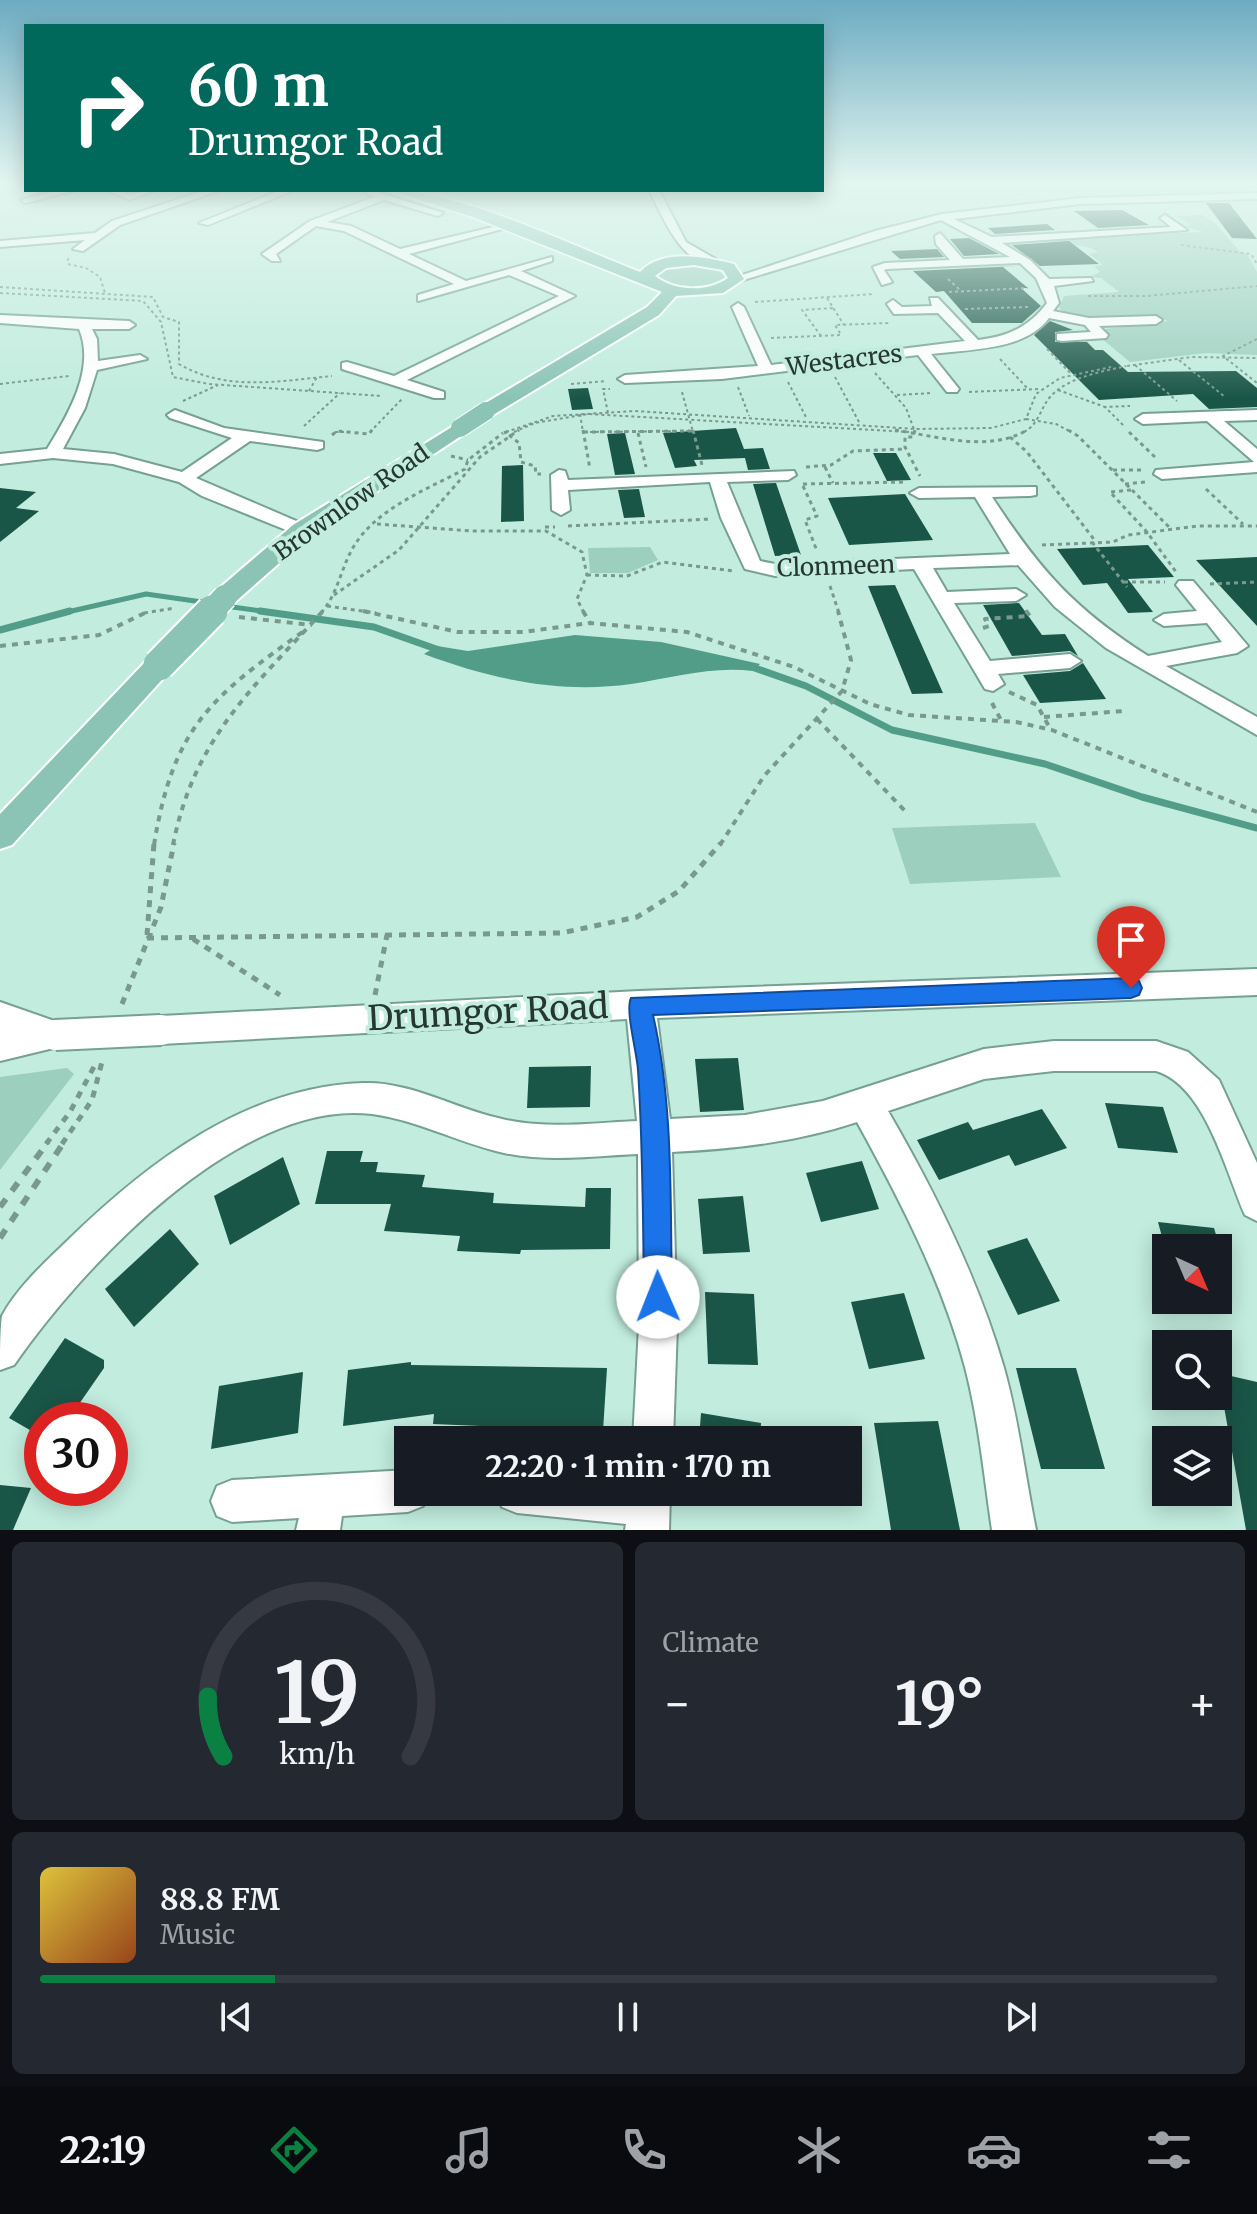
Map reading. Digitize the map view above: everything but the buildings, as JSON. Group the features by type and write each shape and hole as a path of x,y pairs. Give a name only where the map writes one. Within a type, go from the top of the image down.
{"main road":[{"path":"585,255 671,289 712,290"},
{"path":"599,261 718,264 734,271 736,279"},
{"path":"651,282 648,272 668,262"},
{"name":"Brownlow Road","path":"640,318 736,279"},
{"name":"Brownlow Road","path":"0,836 159,665 230,607 302,530 486,411 640,318 666,301 671,289"}],"street":[{"path":"270,255 276,259"},
{"path":"404,255 463,284"},
{"path":"668,262 673,255"},
{"path":"703,255 718,264 787,263"},
{"path":"736,279 813,255"},
{"path":"952,255 960,263"},
{"path":"1013,255 1048,286 1053,303 1042,310"},
{"path":"422,298 548,259"},
{"path":"884,288 877,269 880,267 1019,260"},
{"path":"393,386 569,296 508,270"},
{"path":"1048,286 1083,276 1100,290"},
{"path":"893,304 898,311 939,306 980,344"},
{"name":"Westacres","path":"738,307 766,369"},
{"path":"1042,310 1089,322 1156,320"},
{"name":"Westacres","path":"625,379 766,369 980,344 1019,335 1042,310"},
{"path":"0,319 87,328 129,325"},
{"path":"1062,337 1101,335 1089,322"},
{"path":"53,453 79,411 89,370 87,328"},
{"name":"Westacres","path":"921,350 949,386 923,384"},
{"path":"89,370 140,359"},
{"path":"347,366 393,386 439,395"},
{"path":"175,415 221,432 317,445"},
{"path":"1143,419 1252,415"},
{"path":"1204,417 1257,458"},
{"path":"185,478 246,436"},
{"path":"0,459 53,453 114,459 185,478 208,492 302,530"},
{"path":"1162,474 1257,467"},
{"name":"Clonmeen","path":"711,478 746,557 759,568 920,563 1020,553"},
{"path":"561,510 560,480 795,479"},
{"path":"917,485 980,492 1030,491"},
{"path":"980,492 1020,553 1068,609 1145,663 1257,727"},
{"name":"Clonmeen","path":"920,563 988,676"},
{"path":"1186,585 1212,616 1247,646"},
{"path":"941,598 1016,595"},
{"path":"1164,620 1212,616"},
{"path":"1145,663 1247,646"},
{"path":"988,676 1070,661"},
{"name":"Drumgor Road","path":"0,1047 55,1035 639,1005 1257,982"},
{"path":"639,1005 648,1043 655,1137 659,1361 654,1426"},
{"name":"Drumgor Road","path":"0,1016 10,1023 55,1035"},
{"path":"0,1351 13,1330 80,1252 131,1203 224,1140 302,1104 337,1097 400,1103 512,1141 655,1137 745,1132 866,1105 984,1064 1054,1056 1128,1054 1177,1062 1195,1075 1208,1091 1257,1203"},
{"path":"866,1105 914,1190 948,1268 984,1368 1014,1530"},
{"path":"232,1501 322,1512 394,1494"},
{"path":"625,1506 648,1509"}],"path":[{"path":"71,255 67,259 68,264 86,268 100,277 101,289 105,293"},
{"path":"948,293 1048,286 1082,296 1147,296 1257,286"},
{"path":"0,287 153,297 163,317"},
{"path":"827,298 825,296 884,288"},
{"path":"0,293 137,298 157,318 173,377 219,385 404,398"},
{"path":"738,307 754,302 827,298"},
{"path":"827,298 844,325"},
{"path":"939,306 1042,310"},
{"path":"821,336 802,310 833,308"},
{"path":"157,318 179,322 179,364 191,373 224,382 332,376"},
{"path":"753,339 841,335 835,325 889,323"},
{"path":"1223,356 1257,339"},
{"path":"980,344 1028,389"},
{"path":"1223,356 1257,383"},
{"path":"1026,419 1036,394 1060,378 1178,359 1223,356 1257,358"},
{"path":"1178,359 1252,415"},
{"path":"1135,365 1204,417"},
{"path":"332,597 403,546 422,527 465,469 468,460 503,433 580,415 635,411 689,415 748,414 986,440 1010,437 1040,421 1048,400 1058,390 1088,376 1126,366"},
{"path":"0,384 89,370"},
{"path":"795,479 917,485 906,449 905,437 913,437 914,430 906,408 877,373 873,373"},
{"path":"847,374 834,375 860,424"},
{"path":"309,391 317,377"},
{"path":"798,377 785,377 807,419"},
{"path":"569,384 625,379"},
{"path":"175,415 182,401 224,382"},
{"path":"393,386 404,398"},
{"path":"1058,390 1105,407"},
{"path":"288,440 340,393"},
{"path":"317,445 337,431 369,434 404,398"},
{"path":"580,415 914,430 991,428 1026,419 1040,421 1078,436 1170,529"},
{"path":"580,415 591,471"},
{"path":"689,415 711,478"},
{"path":"584,432 693,431"},
{"path":"116,1018 161,907 180,811 209,743 230,714 327,606 354,545 374,523 400,504 465,469 509,432"},
{"path":"509,432 519,443 521,462 535,466 536,474 560,480"},
{"path":"638,432 646,469"},
{"path":"1010,437 1027,452 1127,587"},
{"path":"795,479 802,467 825,467 853,451 906,449"},
{"path":"446,455 468,460"},
{"path":"825,467 833,483"},
{"path":"1111,471 1137,469 1162,474"},
{"path":"1188,472 1245,526"},
{"path":"147,938 561,933 637,917 679,891 715,852 764,776 842,691 851,660 847,636 805,520 817,516 795,479"},
{"path":"1131,490 1110,492 1147,532 1186,585"},
{"path":"545,527 730,518"},
{"path":"374,523 546,531 576,545 582,552 587,575 577,599 590,623"},
{"path":"1020,553 1113,542 1170,529 1257,526"},
{"path":"587,575 627,576 663,562 729,571 759,568"},
{"path":"1124,582 1149,580 1186,585 1257,582"},
{"path":"963,634 989,626 985,619 1030,616 1016,595"},
{"path":"327,606 374,612 458,632 523,632 590,623 687,632 794,667 870,704 909,715 1016,722 1052,730 1257,812"},
{"path":"230,607 312,625"},
{"path":"0,646 91,637 115,629 148,608 183,609"},
{"path":"147,938 158,820 175,761 199,717 246,672 312,625"},
{"path":"988,676 1037,705 1052,730"},
{"path":"1044,717 1124,711"},
{"path":"817,719 907,813"},
{"path":"375,995 387,935"},
{"path":"191,937 280,995"},
{"path":"0,1207 70,1112 106,1045 92,1100 0,1238"}],"shaded area":[{"path":"1091,255 1248,255 1257,272 1257,355 1206,353 1130,362 1101,338 1109,336 1105,329 1168,321 1141,316 1083,318 1059,308 1064,296 1119,292 1101,278 1089,277 1100,272 1094,266 1103,265"},
{"path":"681,263 717,268 726,278 710,286 690,288 671,285 656,275 663,268"},
{"path":"650,547 658,560 628,573 590,573 588,548"},
{"path":"575,635 661,642 760,664 753,671 707,671 631,684 578,687 500,677 424,654 437,646 468,651"},
{"path":"1035,823 1061,877 910,884 892,828"},
{"path":"67,1068 74,1074 0,1170 0,1077"}],"waterway":[{"path":"63,613 146,594 209,603"},
{"path":"225,606 276,613"},
{"path":"0,630 70,611"},
{"path":"260,611 374,627 439,650"},
{"path":"749,666 806,686 892,730 1045,764 1142,797 1257,828"}],"route":[{"path":"658,1297 655,1137 648,1043 639,1005 1131,988"}]}
